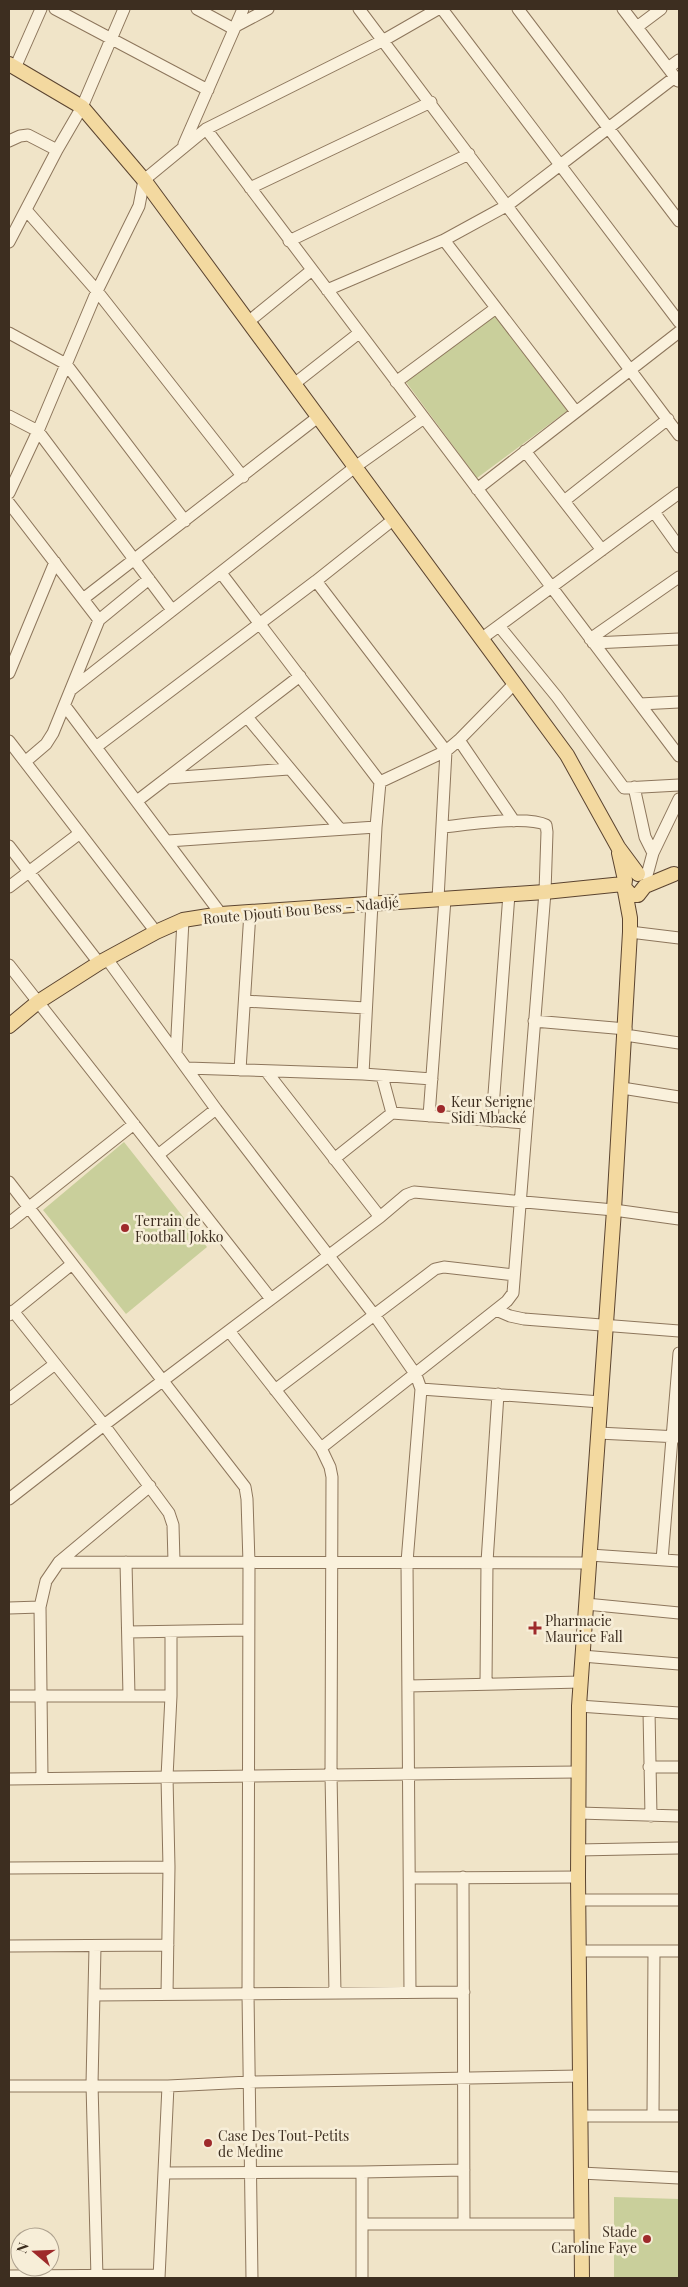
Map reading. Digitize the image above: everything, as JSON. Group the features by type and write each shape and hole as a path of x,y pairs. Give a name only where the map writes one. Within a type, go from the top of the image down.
{"main road":[{"path":"11,67 82,107 144,180 567,754 635,882 630,925 607,1325 579,1706 577,1772 579,1813 578,1951 582,2278"},
{"name":"Route Djouti Bou Bess - Ndadjé","path":"9,1026 38,1002 103,961 156,932 183,920 221,914 544,892 635,882 677,873"}],"street":[{"path":"11,67 41,9"},
{"path":"54,9 208,90"},
{"path":"9,242 57,150 82,107 124,9"},
{"path":"196,9 235,27"},
{"path":"184,146 243,9"},
{"path":"235,27 268,9"},
{"path":"359,9 679,435"},
{"path":"9,493 38,431 97,291 139,206 144,180 206,129 384,40 440,9 679,322"},
{"path":"518,9 679,221"},
{"path":"623,9 674,76"},
{"path":"637,27 661,9"},
{"path":"327,290 444,240 508,205 674,76 679,60"},
{"path":"250,188 430,102"},
{"path":"206,129 679,756"},
{"path":"9,141 28,135 57,150"},
{"path":"290,241 469,154"},
{"path":"26,210 97,291 243,477"},
{"path":"444,240 576,412"},
{"path":"248,322 312,270"},
{"path":"396,382 496,308"},
{"path":"294,384 359,332"},
{"path":"477,489 679,332"},
{"path":"9,333 66,364 185,521"},
{"path":"9,416 38,431 172,610"},
{"path":"83,599 243,477 318,417"},
{"path":"72,689 355,467 424,418"},
{"path":"564,501 668,419"},
{"path":"525,451 602,550"},
{"path":"482,638 679,493"},
{"path":"9,502 99,620"},
{"path":"654,512 679,547"},
{"path":"96,747 260,624 394,519"},
{"path":"9,673 55,562"},
{"path":"221,573 380,782 363,1074"},
{"path":"592,641 679,577"},
{"path":"25,762 49,739 65,706 99,620 149,579"},
{"path":"316,581 446,751 442,827 442,899 429,1116"},
{"path":"499,626 557,696 621,786 624,788 679,785"},
{"path":"592,641 679,639"},
{"path":"137,801 300,676"},
{"path":"380,782 446,751 515,683"},
{"path":"640,704 679,702"},
{"path":"65,706 221,914"},
{"path":"247,717 340,829"},
{"path":"459,740 514,821"},
{"path":"9,741 156,932"},
{"path":"167,778 289,769"},
{"path":"634,787 645,837 653,853"},
{"path":"635,882 653,853 679,799"},
{"path":"321,1448 416,1375 511,1298 544,892 546,825 541,822 514,821 442,827"},
{"path":"168,842 376,827"},
{"path":"9,887 80,833"},
{"path":"9,846 187,1068 216,1109 375,1316 416,1375 421,1389 407,1562 410,1992"},
{"path":"492,1121 509,894"},
{"path":"240,1070 250,912"},
{"path":"176,1054 183,920"},
{"path":"630,925 679,938"},
{"path":"9,965 271,1299"},
{"path":"245,1002 366,1008"},
{"path":"534,1021 625,1032 679,1044"},
{"path":"187,1068 363,1074 432,1079"},
{"path":"266,1071 380,1217"},
{"path":"382,1076 392,1114"},
{"path":"622,1088 679,1097"},
{"path":"158,1154 216,1109"},
{"path":"334,1158 392,1114 526,1123"},
{"path":"9,1223 134,1124"},
{"path":"9,1182 244,1487 247,1498 249,1563 248,1994 252,2278"},
{"path":"9,1499 162,1380 380,1217 406,1195 414,1192 520,1201 614,1210 679,1219"},
{"path":"72,1264 11,1313 104,1425 150,1486 172,1519 174,1562"},
{"path":"275,1390 435,1269 444,1267 514,1275"},
{"path":"496,1310 516,1318 679,1331"},
{"path":"229,1330 321,1448 330,1467 332,1477 331,1774 335,1993"},
{"path":"662,1560 676,1437 679,1352"},
{"path":"9,1399 55,1364"},
{"path":"421,1389 601,1402"},
{"path":"486,1684 487,1562 498,1394"},
{"path":"598,1433 676,1437"},
{"path":"42,1778 40,1607 46,1582 58,1562 150,1486"},
{"path":"58,1562 487,1562 590,1559 679,1561"},
{"path":"126,1562 129,1696"},
{"path":"586,1604 679,1613"},
{"path":"9,1608 40,1607"},
{"path":"128,1632 248,1630"},
{"path":"167,1994 169,1866 167,1777 171,1696 171,1632"},
{"path":"582,1656 679,1664"},
{"path":"408,1686 580,1682"},
{"path":"9,1696 171,1696"},
{"path":"579,1706 679,1713"},
{"path":"649,1711 651,1816"},
{"path":"649,1767 679,1767"},
{"path":"11,1780 248,1775 577,1772"},
{"path":"579,1813 679,1816"},
{"path":"578,1850 679,1848"},
{"path":"9,1868 169,1866"},
{"path":"463,1877 464,2224"},
{"path":"410,1878 578,1877"},
{"path":"578,1900 679,1900"},
{"path":"9,1946 95,1947 168,1945"},
{"path":"95,1947 92,2084 98,2276"},
{"path":"578,1951 679,1951"},
{"path":"654,1951 654,2116"},
{"path":"94,1995 464,1992"},
{"path":"9,2086 92,2084 168,2086 249,2082 580,2076"},
{"path":"9,2276 159,2277 168,2086"},
{"path":"580,2116 679,2116"},
{"path":"164,2173 250,2174 464,2170"},
{"path":"362,2172 362,2278"},
{"path":"581,2173 679,2178"},
{"path":"362,2224 582,2224"}],"green space":[{"path":"495,315 567,411 477,478 406,382"},
{"name":"Terrain de Football Jokko","path":"124,1142 207,1247 126,1314 43,1210"},
{"name":"Stade Caroline Faye","path":"614,2197 679,2199 679,2278 614,2278"}],"place":[{"name":"Keur Serigne Sidi Mbacké","path":"441,1109"},
{"name":"Terrain de Football Jokko","path":"125,1228"},
{"name":"Pharmacie Maurice Fall","path":"535,1628"},
{"name":"Case Des Tout-Petits de Medine","path":"208,2143"},
{"name":"Stade Caroline Faye","path":"647,2239"}]}
